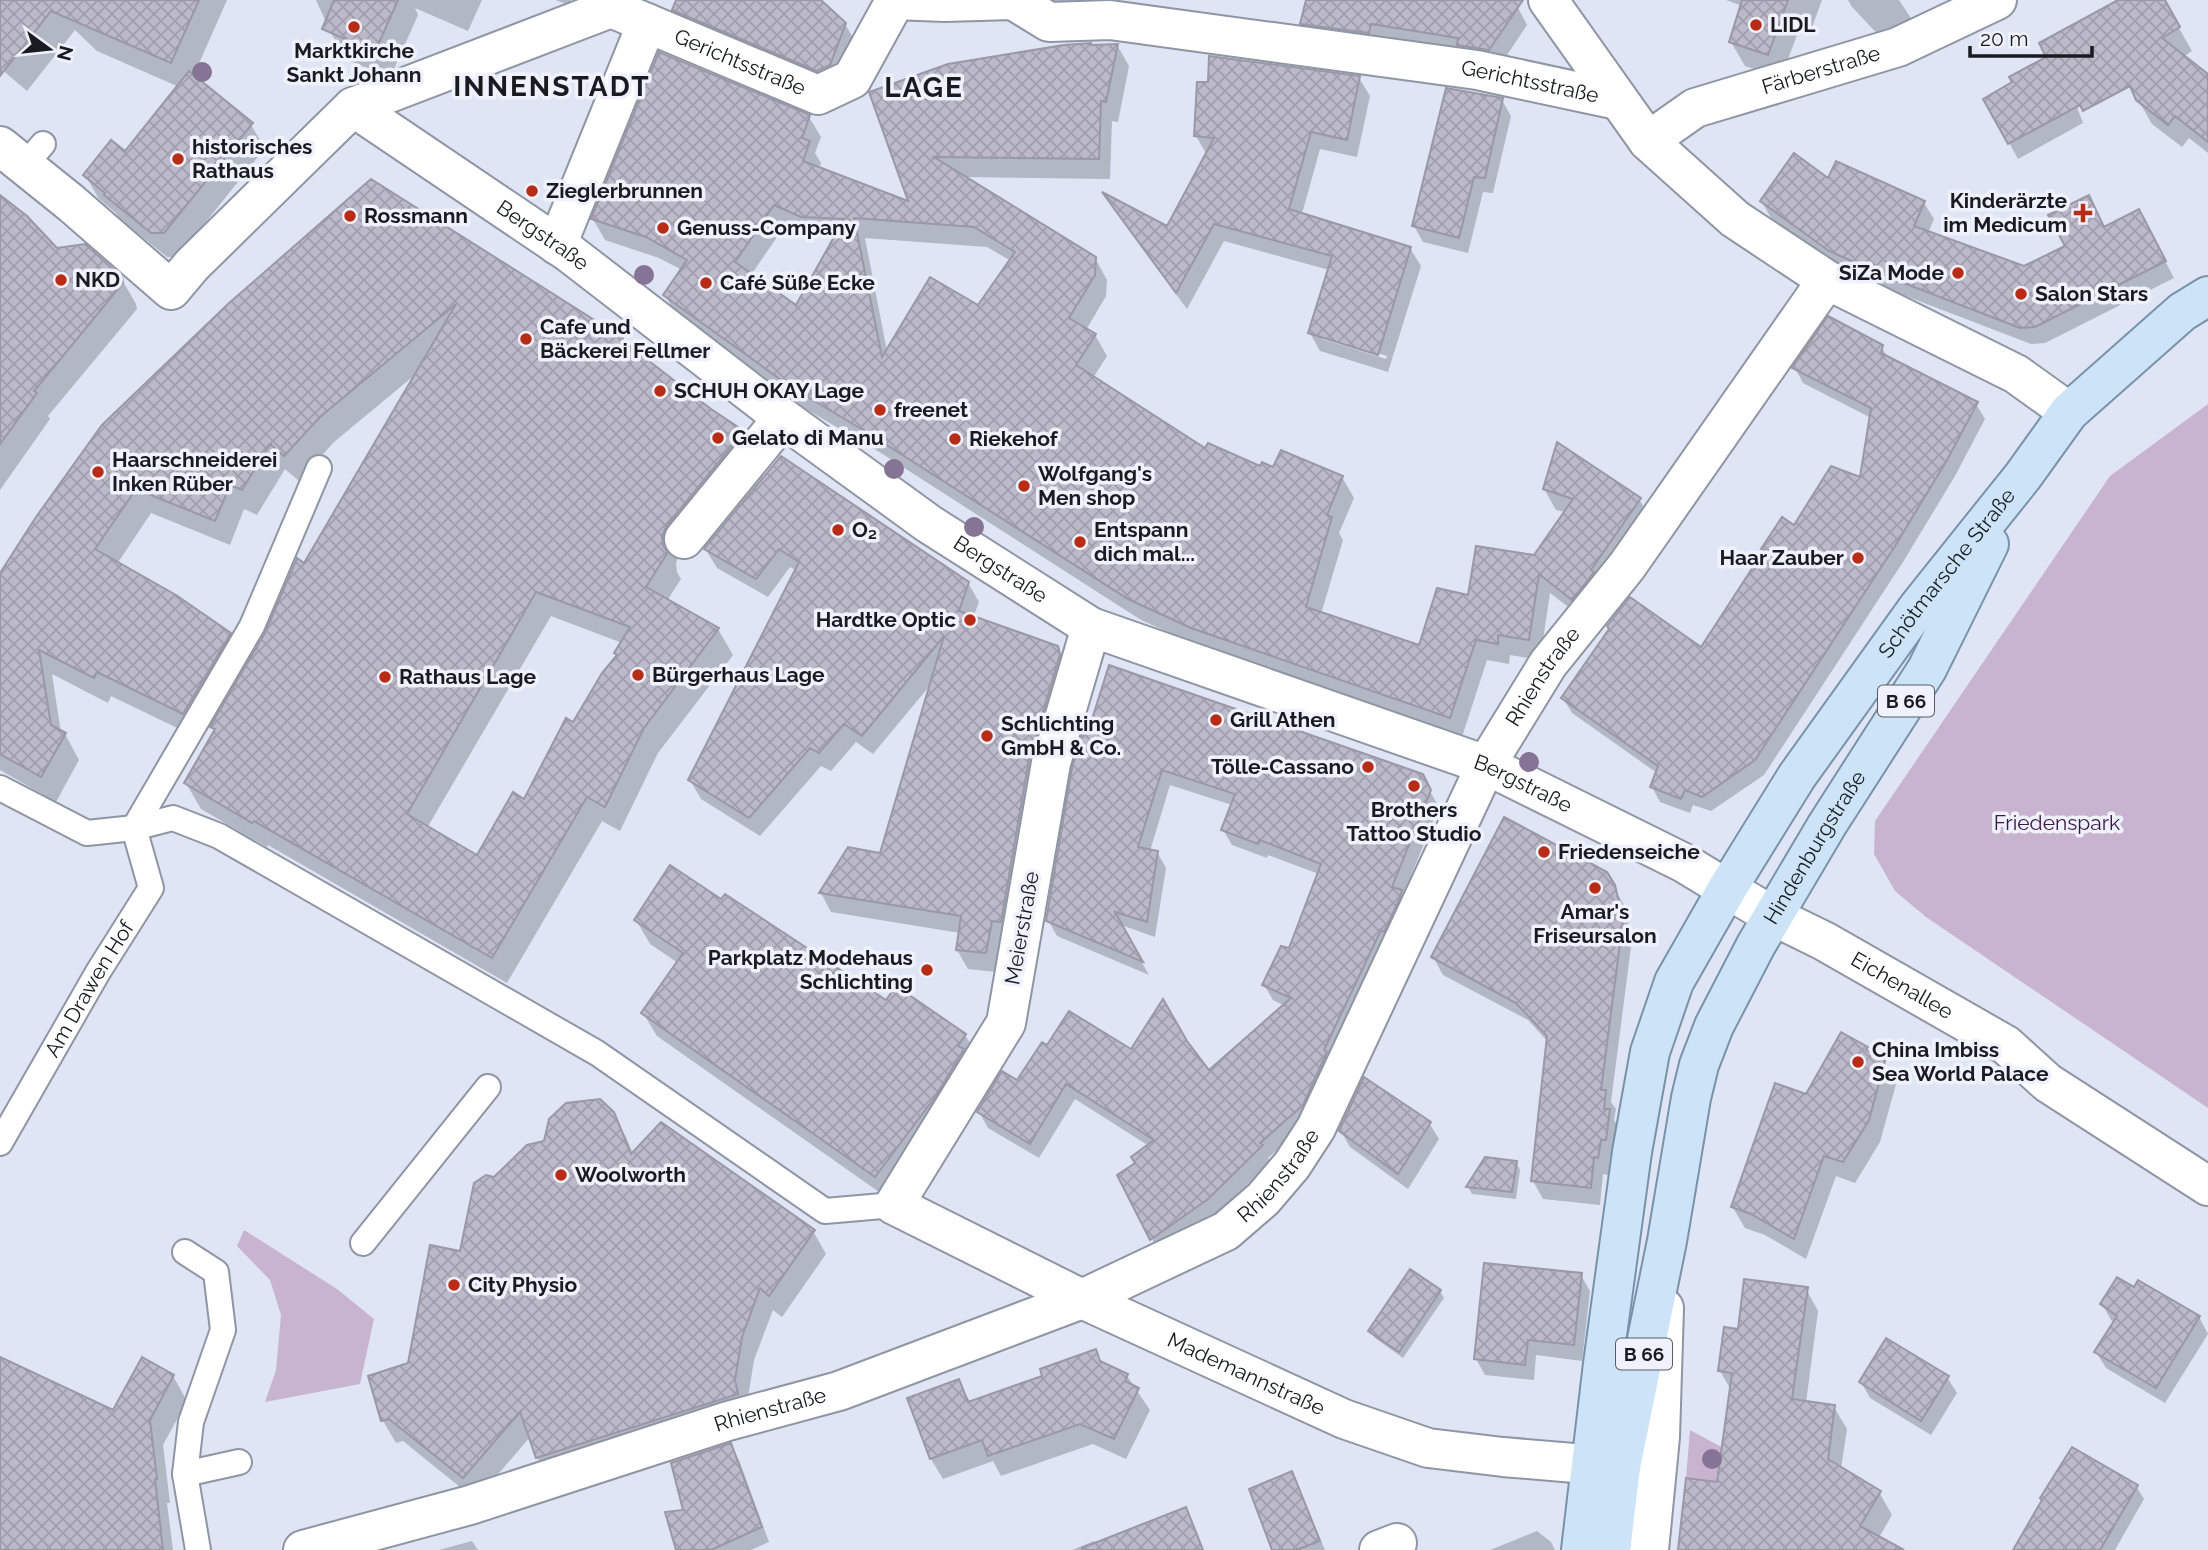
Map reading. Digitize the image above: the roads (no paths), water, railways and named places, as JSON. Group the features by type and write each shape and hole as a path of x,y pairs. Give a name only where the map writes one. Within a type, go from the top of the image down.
{"main road":[{"name":"Schötmarsche Straße","path":"1727,889 1797,776 1911,617 2023,476 2069,412 2182,312 2208,296"},
{"name":"Hindenburgstraße","path":"1581,1550 1667,1241 1680,1153 1699,1065 1714,1026 1773,916 1827,825 1927,668 2023,476"},
{"name":"Hindenburgstraße","path":"1611,1550 1606,1465 1630,1165 1650,1052 1674,982 1727,889"}],"street":[{"name":"Gerichtsstraße","path":"613,4 655,26 818,95 852,79 894,0 1013,0 1049,22 1110,20 1477,70 1617,100 1648,141 1735,219 1827,280 2016,374 2069,412"},
{"path":"1548,0 1617,100"},
{"name":"Färberstraße","path":"1648,141 1695,108 1898,47 1997,0"},
{"path":"23,152 71,203 171,290 192,265 354,107 613,4"},
{"path":"557,245 655,26"},
{"name":"Bergstraße","path":"354,107 607,281 783,418 929,524 1091,627 1486,765 1684,863 1727,889"},
{"name":"Rhienstraße","path":"303,1550 470,1505 728,1421 839,1391 1082,1298 1226,1231 1263,1199 1292,1165 1316,1128 1486,765 1548,664 1627,566 1827,280"},
{"path":"684,539 783,418"},
{"name":"Meierstraße","path":"894,1205 1006,1023 1051,763 1091,627"},
{"name":"Eichenallee","path":"1727,889 2007,1045 2048,1083 2208,1186"},
{"name":"Mademannstraße","path":"894,1205 1082,1298 1344,1419 1387,1435 1428,1448 1606,1465"},
{"name":"Hindenburgstraße","path":"1648,1550 1660,1437 1667,1241"}],"lane":[{"path":"134,828 252,626 319,468"},
{"path":"0,788 87,833 134,828 173,817 219,836 597,1052 825,1212 894,1205"},
{"name":"Am Drawen Hof","path":"0,1143 98,972 151,888 134,828"},
{"path":"363,1243 488,1087"},
{"path":"185,1252 216,1272 223,1329 191,1422 185,1474 198,1550"},
{"path":"185,1474 239,1462"}],"place":[{"name":"LIDL","path":"1756,25"},
{"name":"Marktkirche Sankt Johann","path":"354,27"},
{"name":"historisches Rathaus","path":"178,159"},
{"name":"Zieglerbrunnen","path":"532,191"},
{"name":"Kinderärzte im Medicum","path":"2083,213"},
{"name":"Rossmann","path":"350,216"},
{"name":"Genuss-Company","path":"663,228"},
{"name":"SiZa Mode","path":"1958,273"},
{"name":"NKD","path":"61,280"},
{"name":"Café Süße Ecke","path":"706,283"},
{"name":"Salon Stars","path":"2021,294"},
{"name":"Cafe und Bäckerei Fellmer","path":"526,339"},
{"name":"SCHUH OKAY Lage","path":"660,391"},
{"name":"freenet","path":"880,410"},
{"name":"Gelato di Manu","path":"718,438"},
{"name":"Riekehof","path":"955,439"},
{"name":"Haarschneiderei Inken Rüber","path":"98,472"},
{"name":"Wolfgang's Men shop","path":"1024,486"},
{"name":"O₂","path":"838,530"},
{"name":"Entspann dich mal...","path":"1080,542"},
{"name":"Haar Zauber","path":"1858,558"},
{"name":"Hardtke Optic","path":"970,620"},
{"name":"Bürgerhaus Lage","path":"638,675"},
{"name":"Rathaus Lage","path":"385,677"},
{"name":"Grill Athen","path":"1216,720"},
{"name":"Schlichting GmbH & Co.","path":"987,736"},
{"name":"Tölle-Cassano","path":"1368,767"},
{"name":"Brothers Tattoo Studio","path":"1414,786"},
{"name":"Friedenseiche","path":"1544,852"},
{"name":"Amar's Friseursalon","path":"1595,888"},
{"name":"Parkplatz Modehaus Schlichting","path":"927,970"},
{"name":"China Imbiss Sea World Palace","path":"1858,1062"},
{"name":"Woolworth","path":"561,1175"},
{"name":"City Physio","path":"454,1285"}],"district":[{"name":"INNENSTADT","path":"552,86"},
{"name":"LAGE","path":"924,87"}],"park label":[{"name":"Friedenspark","path":"2057,823"}]}
